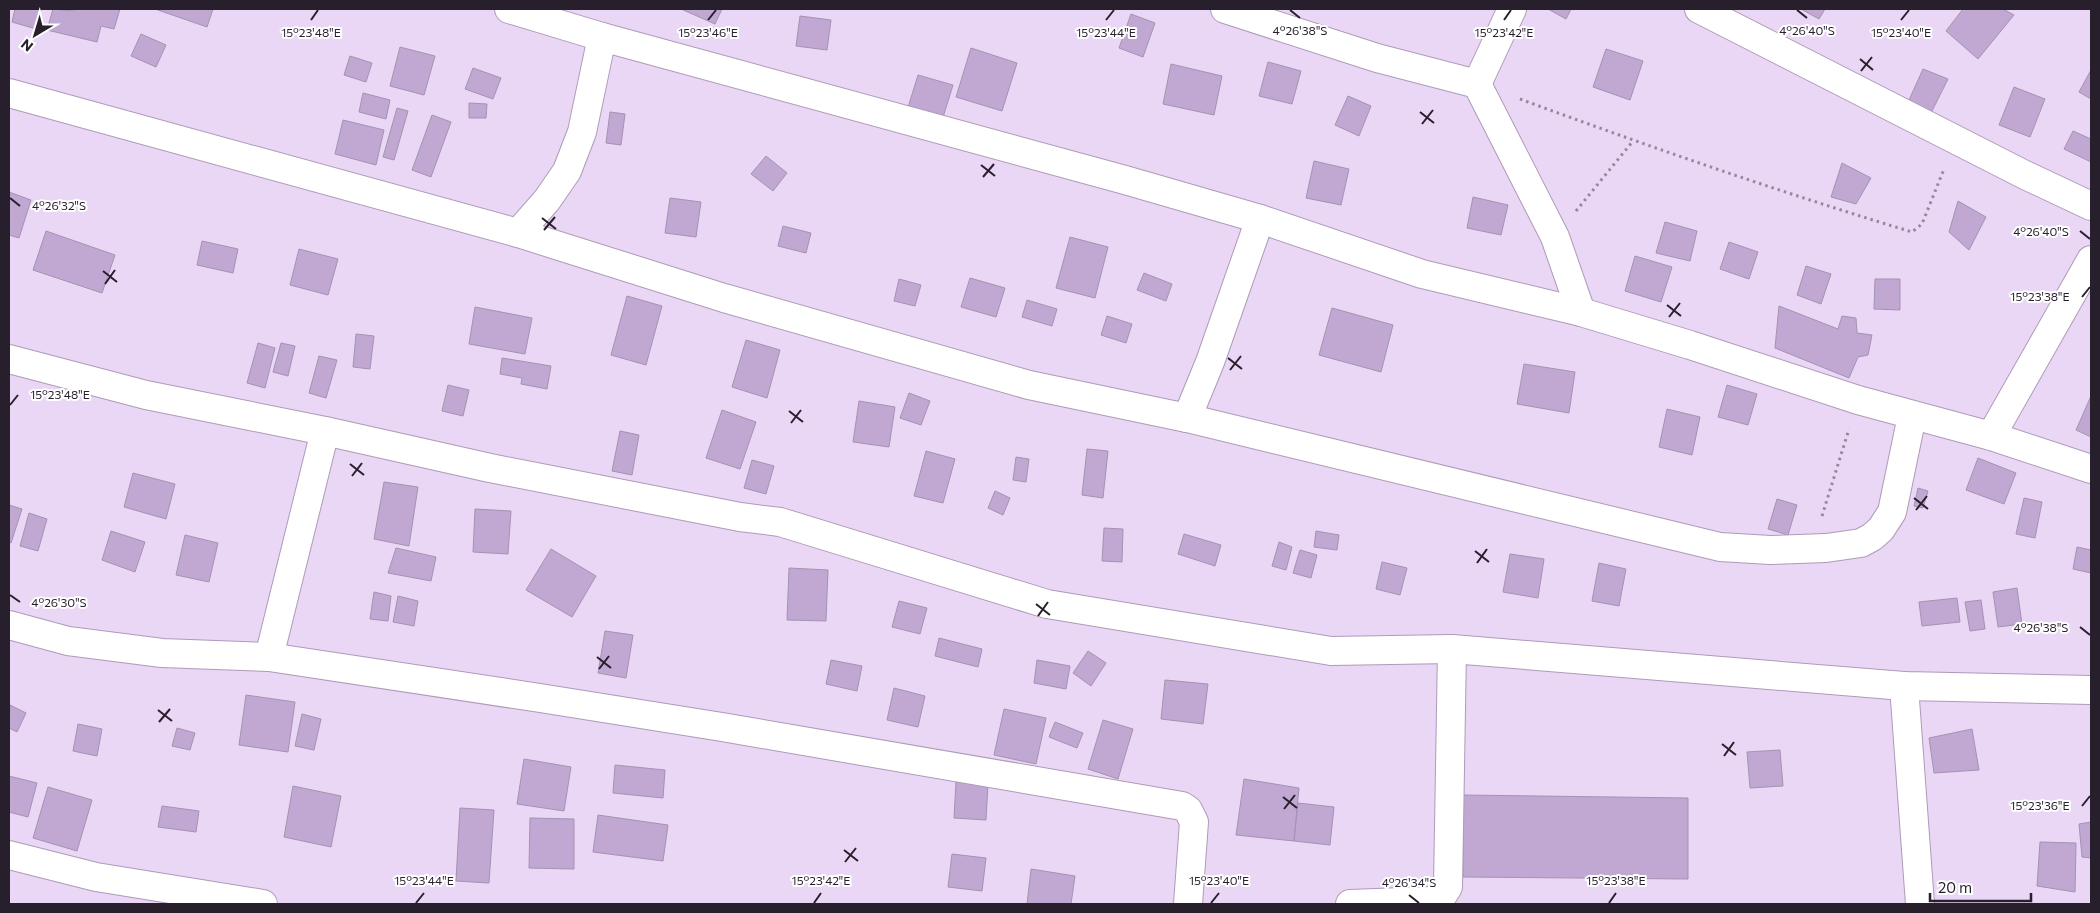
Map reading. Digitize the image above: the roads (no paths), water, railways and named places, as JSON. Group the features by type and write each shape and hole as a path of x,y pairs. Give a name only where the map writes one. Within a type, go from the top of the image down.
{"street":[{"path":"509,9 602,38 1125,180 1260,219 1422,274 1581,312 1690,345 1858,400 1991,436 2091,469"},
{"path":"1225,9 1377,58 1477,84 1555,236 1581,312"},
{"path":"1477,84 1512,9"},
{"path":"1699,9 2025,175 2091,206"},
{"path":"518,233 547,200 567,171 582,132 602,38"},
{"path":"9,93 518,233 724,298 1020,382 1187,418 1720,547 1770,550 1826,548 1861,543 1882,529 1892,512 1912,416"},
{"path":"1187,418 1210,362 1260,219"},
{"path":"1991,436 2091,260"},
{"path":"9,360 146,395 519,474 740,517 780,522 1047,604 1331,650 1452,649 1904,686 2091,690"},
{"path":"269,657 324,432"},
{"path":"9,625 68,641 153,652 269,657 722,727 1182,806 1188,810 1194,822 1188,904"},
{"path":"1350,904 1429,901 1441,898 1448,888 1452,649"},
{"path":"1904,686 1920,904"},
{"path":"9,856 96,877 263,904"}]}
